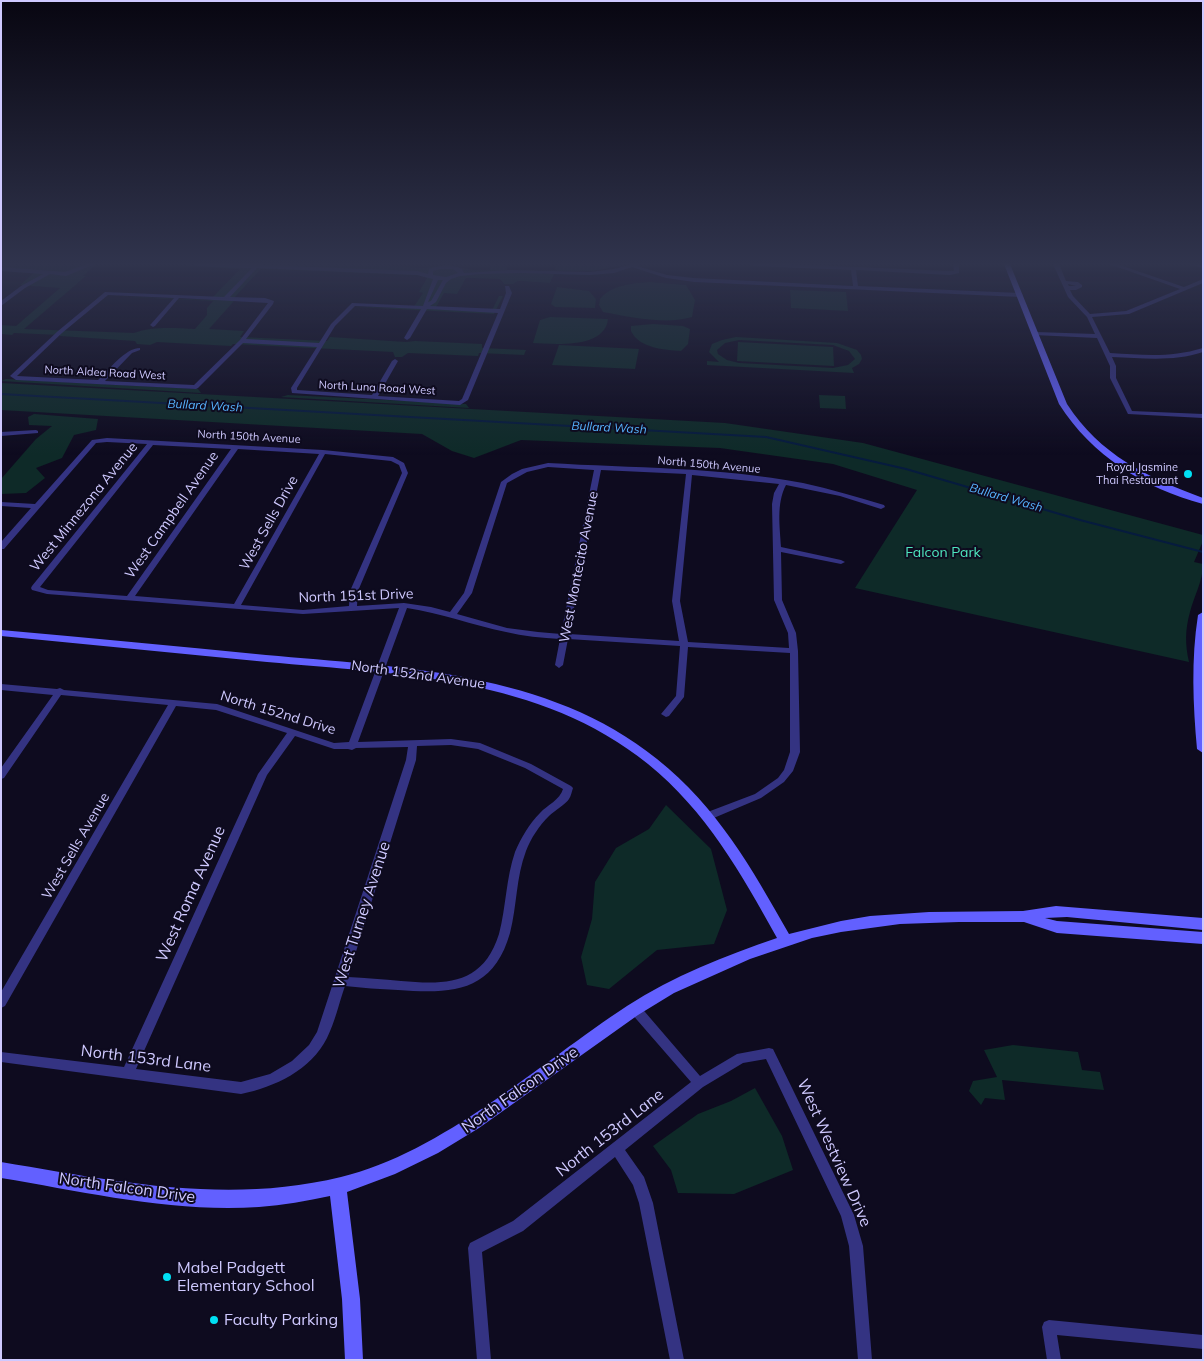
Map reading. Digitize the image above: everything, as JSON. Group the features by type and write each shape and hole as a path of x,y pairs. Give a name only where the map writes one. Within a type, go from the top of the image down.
{"street":[{"name":"North Aldea Road West","path":"65,328 13,376 16,378 99,383 196,387 242,340"},
{"path":"242,340 252,328"},
{"path":"242,340 320,345 331,328"},
{"path":"406,338 412,328"},
{"path":"460,403 465,400 494,328"},
{"path":"1033,328 1063,404 1076,424 1089,438 1102,450 1135,472 1203,501"},
{"path":"1095,328 1113,366 1113,378 1130,413 1203,416"},
{"path":"1035,332 1098,334"},
{"name":"North Luna Road West","path":"320,345 294,388 294,392 460,403"},
{"path":"99,383 130,352 138,349"},
{"path":"1108,355 1172,357 1188,356 1203,350"},
{"path":"374,398 394,361"},
{"path":"1,434 36,432"},
{"path":"1,547 94,441"},
{"name":"North 150th Avenue","path":"94,441 152,442 324,452 387,458 402,464"},
{"name":"West Minnezona Avenue","path":"35,588 152,442"},
{"name":"West Campbell Avenue","path":"130,598 236,447"},
{"name":"West Sells Drive","path":"236,607 324,452"},
{"path":"353,608 354,591 403,478 405,468 402,464"},
{"name":"North 150th Avenue","path":"452,615 468,593 504,482 516,473 532,467 598,468 744,477 854,497 881,507"},
{"name":"West Montecito Avenue","path":"559,665 598,468"},
{"path":"666,714 680,697 684,644 676,601 689,474"},
{"path":"709,816 767,790 781,780 792,762 796,743 794,651 792,633 778,600 776,498 782,483"},
{"path":"1,504 38,506"},
{"path":"777,549 841,562"},
{"name":"North 151st Drive","path":"35,588 47,592 303,612 331,612 353,608 404,605 452,615 506,630 565,636 794,651"},
{"path":"352,746 404,605"},
{"path":"1203,616 1198,673 1199,713 1203,749"},
{"name":"North 152nd Avenue","path":"1,633 381,669 477,681 523,694 578,715 630,744 679,783 709,816 733,849 785,940"},
{"name":"North 152nd Drive","path":"1,687 217,707 334,746 451,742 480,746 528,766 568,788 565,798 554,804 534,826 520,853 502,944 493,962 475,977"},
{"path":"1,776 60,691"},
{"name":"West Sells Avenue","path":"1,1003 174,702"},
{"name":"West Roma Avenue","path":"128,1073 263,774 292,733"},
{"name":"West Turney Avenue","path":"285,1072 308,1054 319,1041 341,982 411,760 413,743"},
{"name":"North Falcon Drive","path":"1,1170 174,1196 218,1200 275,1198 338,1187 408,1161 442,1143 482,1119 635,1009 680,983 712,968 785,940 846,926 906,918 970,915 1024,917 1054,911 1203,924"},
{"name":"North Falcon Drive","path":"1024,917 1057,927 1203,938"},
{"path":"341,982 427,987 451,986 475,977"},
{"path":"635,1009 699,1083"},
{"name":"North 153rd Lane","path":"484,1360 475,1248 518,1226 699,1083 741,1058 769,1053"},
{"name":"West Westview Drive","path":"769,1053 846,1215 851,1230 856,1246 865,1360"},
{"name":"North 153rd Lane","path":"1,1057 241,1088 259,1086 285,1072"},
{"path":"616,1149 639,1182 646,1203 677,1360"},
{"path":"338,1187 351,1299 354,1360"},
{"path":"1054,1360 1048,1328 1203,1342"}],"green space":[{"path":"1,328 134,333 156,328 210,328 209,329 244,331 240,337 327,341 330,337 482,344 482,348 526,350 524,355 479,353 478,356 408,353 402,357 395,357 393,352 233,344 231,346 157,342 150,345 137,344 135,341 60,335 1,334"},
{"path":"538,328 605,328 598,336 577,343 533,343"},
{"path":"631,328 690,329 688,344 681,351 660,349 646,345 635,337"},
{"path":"736,337 837,343 857,350 862,359 859,364 852,368 854,373 707,365 707,361 719,362 709,352 712,344","holes":["739,340 833,345 849,351 855,359 848,365 833,368 739,363 727,360 718,354 717,350 725,343"]},
{"path":"738,342 833,347 834,366 737,361"},
{"path":"559,345 639,349 635,369 552,365"},
{"path":"6,379 198,389 201,393 1,381"},
{"name":"Falcon Park","path":"1,383 725,423 863,443 1203,535 1203,541 1194,562 1203,564 1202,576 1186,631 1189,662 855,588 917,490 833,464 720,448 521,440 474,458 452,451 422,434 1,410"},
{"path":"288,395 466,404 469,408 281,397"},
{"path":"819,395 845,396 846,409 820,408"},
{"path":"34,414 98,419 96,430 74,435 62,458 36,468 45,478 26,493 1,494 1,479 36,439 52,426 29,425 28,417"},
{"path":"666,805 711,849 727,910 714,944 657,950 609,989 587,985 581,957 592,919 595,882 616,848 649,829"},
{"path":"1013,1045 1078,1052 1082,1070 1100,1072 1104,1090 1002,1080 1005,1100 985,1098 981,1105 969,1091 973,1081 997,1077 984,1050"},
{"path":"755,1088 782,1136 793,1170 734,1194 678,1193 671,1170 653,1146 698,1114 731,1101"}],"waterway":[{"name":"Bullard Wash","path":"1,394 766,437 906,469 1080,520 1203,552"}],"place":[{"name":"Royal Jasmine Thai Restaurant","path":"1188,474"},
{"name":"Mabel Padgett Elementary School","path":"167,1277"},
{"name":"Faculty Parking","path":"214,1320"}]}
